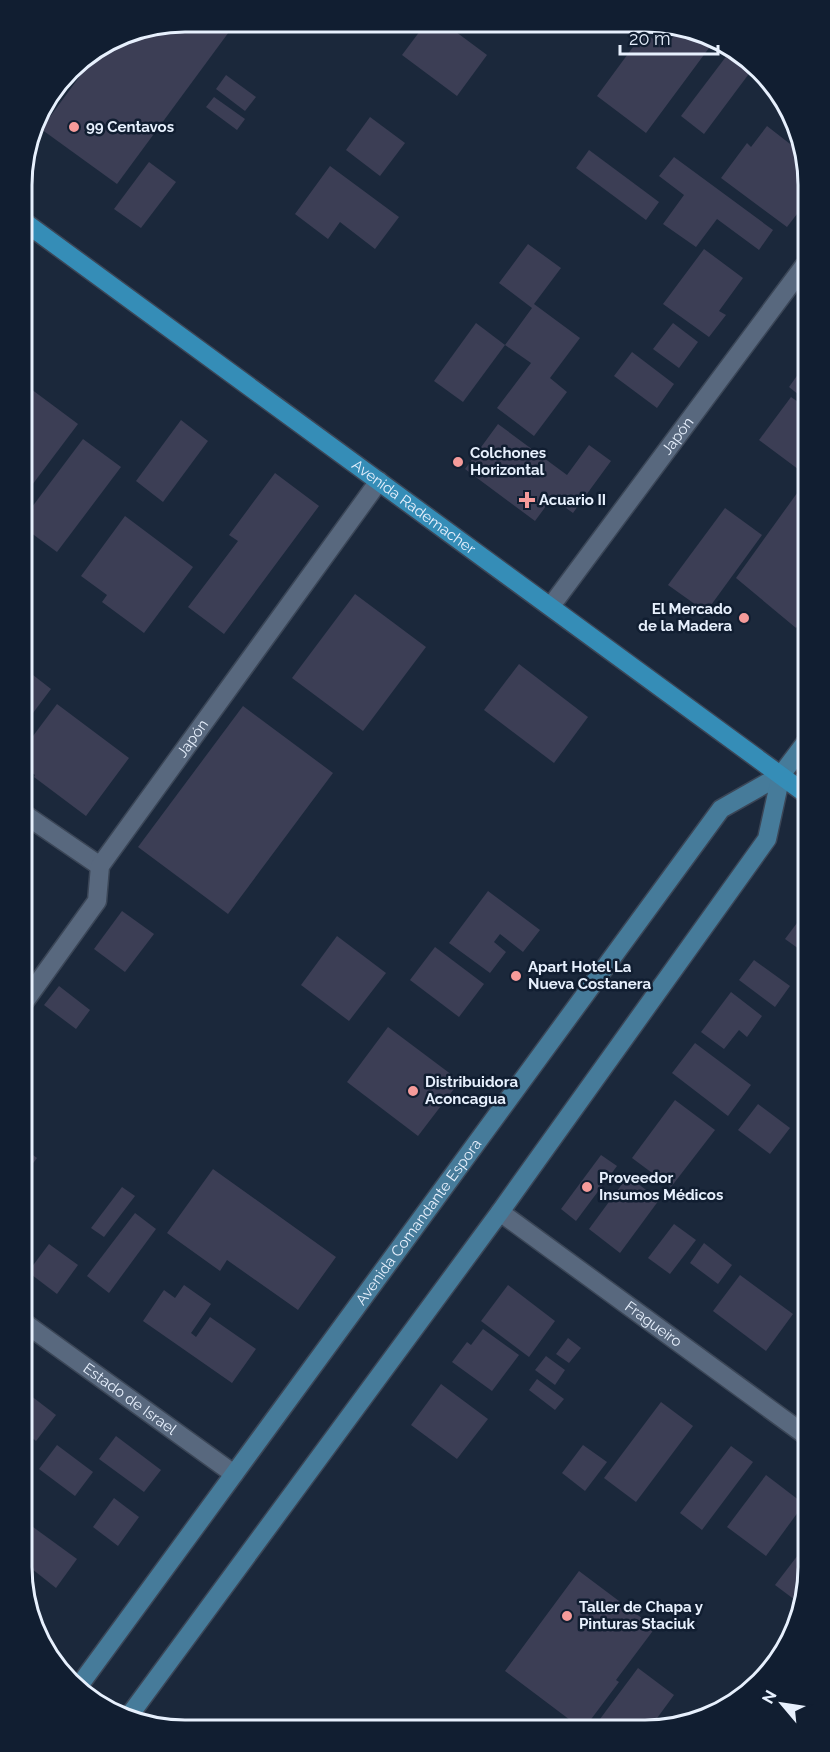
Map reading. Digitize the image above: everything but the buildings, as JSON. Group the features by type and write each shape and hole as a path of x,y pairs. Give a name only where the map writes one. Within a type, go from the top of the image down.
{"main road":[{"name":"Avenida Rademacher","path":"32,228 798,788"},
{"name":"Avenida Comandante Espora","path":"82,1681 721,810 781,775 798,753"},
{"name":"Avenida Comandante Espora","path":"133,1711 500,1212 767,838 781,775"}],"street":[{"name":"Japón","path":"551,606 798,274"},
{"name":"Japón","path":"100,866 379,482"},
{"path":"32,819 100,866 97,901 32,991"},
{"name":"Fragueiro","path":"500,1212 798,1430"},
{"name":"Estado de Israel","path":"32,1328 234,1474"}],"place":[{"name":"99 Centavos","path":"74,127"},
{"name":"Colchones Horizontal","path":"458,462"},
{"name":"Acuario II","path":"527,500"},
{"name":"El Mercado de la Madera","path":"744,618"},
{"name":"Apart Hotel La Nueva Costanera","path":"516,976"},
{"name":"Distribuidora Aconcagua","path":"413,1091"},
{"name":"Proveedor Insumos Médicos","path":"587,1187"},
{"name":"Taller de Chapa y Pinturas Staciuk","path":"567,1616"}]}
